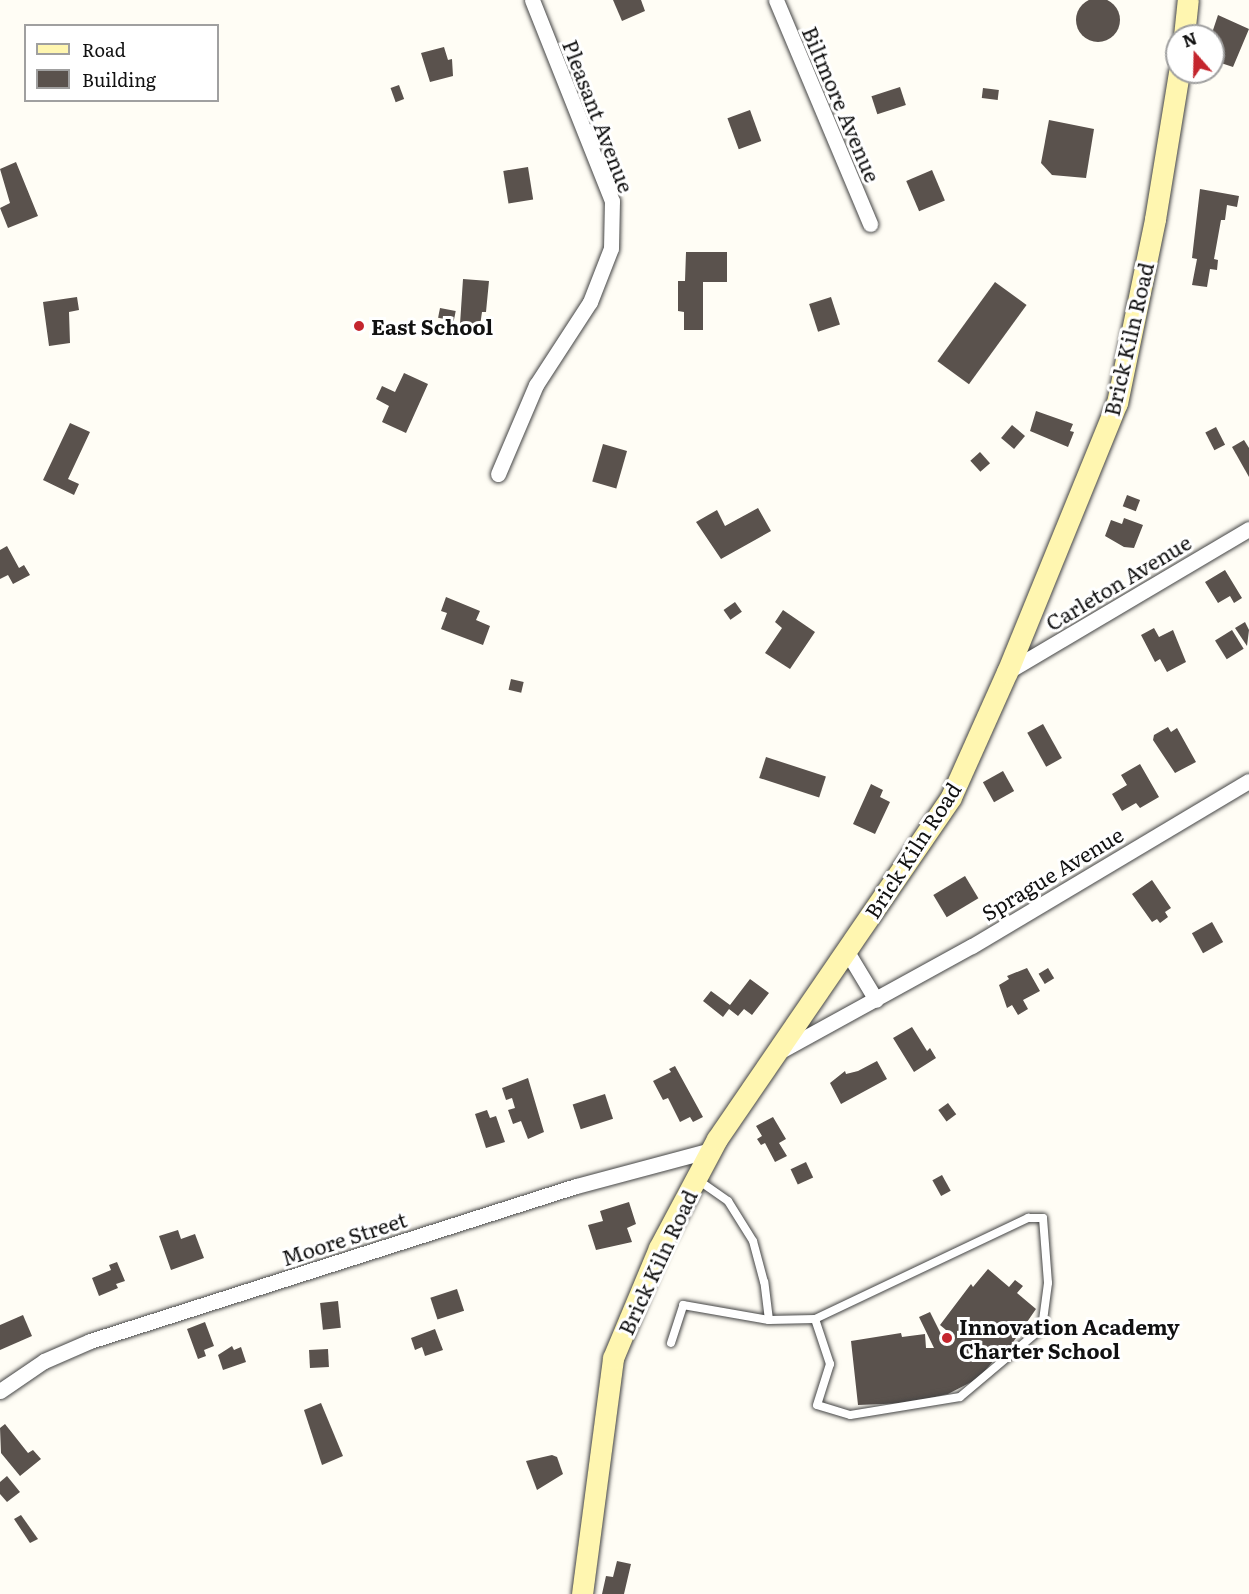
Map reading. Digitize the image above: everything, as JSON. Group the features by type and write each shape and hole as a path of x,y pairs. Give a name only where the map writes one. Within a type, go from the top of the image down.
{"street":[{"name":"Pleasant Avenue","path":"498,474 536,385 590,302 611,248 612,201 532,0"},
{"name":"Biltmore Avenue","path":"776,0 870,224"},
{"path":"1185,24 1188,0"},
{"name":"Brick Kiln Road","path":"582,1594 613,1358 659,1248 711,1150 771,1056 951,796 1008,672 1117,403 1137,317 1177,84"},
{"name":"Carleton Avenue","path":"1008,672 1249,529"},
{"name":"Sprague Avenue","path":"771,1056 876,1000 1249,781"},
{"path":"846,950 876,1000"},
{"name":"Moore Street","path":"0,1391 44,1361 90,1341 576,1186 711,1150"}],"lane":[{"path":"696,1178 728,1201 753,1241 764,1282 769,1320"},
{"path":"671,1343 683,1305 769,1320 815,1319 1028,1218 1043,1218 1048,1284 1042,1328 960,1397 850,1414 817,1405 830,1364 815,1319"}],"building":[{"path":"613,0 641,0 645,11 622,21"},
{"path":"1090,0 1106,0 1118,12 1120,20 1118,28 1106,40 1098,42 1090,40 1078,28 1076,20 1078,12"},
{"path":"1218,15 1249,29 1233,67 1225,64 1225,24 1215,24"},
{"path":"444,47 448,60 452,59 453,76 430,82 421,53"},
{"path":"399,85 404,99 396,102 391,88"},
{"path":"900,87 906,105 877,114 871,96"},
{"path":"983,88 999,90 998,100 982,98"},
{"path":"750,110 761,141 739,149 727,118"},
{"path":"1049,120 1094,129 1086,178 1052,175 1041,163"},
{"path":"16,162 38,216 8,228 0,208 10,203 0,169"},
{"path":"528,167 533,200 508,204 503,171"},
{"path":"932,170 945,200 919,211 906,181"},
{"path":"1200,189 1239,196 1237,207 1227,205 1225,220 1221,220 1214,259 1218,260 1217,270 1210,269 1207,287 1192,285 1197,259 1192,258"},
{"path":"686,252 727,252 727,282 703,282 703,330 684,330 684,312 678,311 678,281 685,281"},
{"path":"463,279 489,281 486,312 482,312 480,326 460,324"},
{"path":"995,282 1027,305 969,384 937,361"},
{"path":"77,297 79,310 69,312 70,343 49,346 43,302"},
{"path":"831,297 840,325 818,332 809,304"},
{"path":"440,308 456,311 454,321 438,318"},
{"path":"404,373 428,384 406,433 382,422 389,406 376,399 382,386 395,392"},
{"path":"1036,411 1073,424 1070,431 1074,432 1068,447 1030,431"},
{"path":"70,423 90,432 68,479 79,484 74,495 43,480"},
{"path":"1012,425 1025,436 1014,449 1001,438"},
{"path":"1216,427 1225,445 1214,450 1205,432"},
{"path":"1244,440 1249,448 1249,477 1232,447"},
{"path":"603,444 627,451 616,488 592,481"},
{"path":"980,452 990,463 980,472 970,461"},
{"path":"1127,495 1140,500 1136,511 1123,506"},
{"path":"758,508 771,531 721,559 696,522 717,510 725,526"},
{"path":"1124,518 1143,525 1134,548 1124,547 1105,536 1111,520 1122,524"},
{"path":"7,546 19,568 24,565 30,575 13,584 8,575 0,579 0,550"},
{"path":"1225,570 1242,598 1234,603 1230,596 1218,603 1205,582"},
{"path":"446,597 480,611 476,620 490,626 483,645 441,629 447,613 441,611"},
{"path":"735,602 742,612 730,620 724,610"},
{"path":"783,610 815,632 790,669 765,653 782,628 775,622"},
{"path":"1245,622 1249,630 1247,646 1235,628"},
{"path":"1154,628 1159,637 1173,630 1186,662 1167,672 1160,659 1155,662 1141,635"},
{"path":"1232,630 1244,649 1227,659 1215,641"},
{"path":"511,679 524,682 521,693 509,690"},
{"path":"1043,724 1062,758 1046,767 1027,733"},
{"path":"1168,727 1171,732 1177,728 1196,762 1175,773 1153,740 1154,735"},
{"path":"766,757 826,776 819,797 759,778"},
{"path":"1140,764 1159,797 1140,808 1136,803 1122,811 1112,794 1127,785 1121,775"},
{"path":"1003,771 1014,791 994,802 983,782"},
{"path":"871,784 883,790 880,797 890,802 875,834 853,824"},
{"path":"965,876 978,898 947,917 933,895"},
{"path":"1152,880 1171,908 1165,912 1168,917 1160,923 1157,919 1152,922 1132,894"},
{"path":"1212,922 1223,942 1203,953 1192,933"},
{"path":"1027,968 1040,991 1023,1000 1028,1009 1018,1015 1012,1005 1007,1008 999,985 1009,979 1007,976"},
{"path":"1048,968 1054,978 1045,984 1039,974"},
{"path":"750,979 769,993 752,1015 744,1009 738,1016 729,1009 723,1017 703,1001 711,991 730,1005"},
{"path":"912,1027 927,1051 930,1048 936,1058 914,1072 893,1038"},
{"path":"877,1061 887,1079 841,1104 830,1083 845,1071 846,1074 858,1071"},
{"path":"675,1066 703,1117 693,1122 690,1117 680,1122 668,1098 663,1100 653,1081 671,1072 669,1069"},
{"path":"528,1078 544,1132 528,1139 521,1121 513,1124 508,1110 515,1108 512,1098 506,1100 502,1088"},
{"path":"605,1094 613,1119 581,1129 573,1105"},
{"path":"948,1103 956,1114 947,1121 938,1110"},
{"path":"487,1110 490,1118 496,1116 505,1142 486,1148 475,1114"},
{"path":"773,1117 786,1139 779,1143 787,1156 775,1162 765,1143 761,1145 757,1139 762,1136 756,1126"},
{"path":"806,1162 813,1177 798,1185 791,1169"},
{"path":"942,1175 951,1191 941,1196 932,1180"},
{"path":"629,1202 636,1224 627,1228 632,1242 596,1250 588,1225 603,1221 600,1211"},
{"path":"178,1230 181,1239 195,1234 204,1258 171,1270 159,1236"},
{"path":"117,1262 125,1281 116,1284 118,1288 99,1296 92,1278 111,1270 109,1265"},
{"path":"988,1269 1009,1287 1015,1280 1023,1286 1017,1293 1036,1309 1007,1351 1004,1348 979,1378 948,1394 908,1403 858,1405 851,1341 901,1333 902,1337 925,1334 926,1348 934,1348 919,1317 930,1312 945,1342 952,1335 940,1325 971,1284 973,1287"},
{"path":"457,1289 464,1311 437,1320 430,1298"},
{"path":"338,1301 341,1328 323,1330 320,1303"},
{"path":"23,1315 32,1336 0,1350 0,1325"},
{"path":"205,1322 214,1346 204,1350 206,1356 198,1359 187,1329"},
{"path":"435,1329 443,1350 425,1356 422,1347 415,1350 411,1338"},
{"path":"232,1346 234,1350 241,1347 246,1362 223,1370 218,1355"},
{"path":"328,1349 329,1367 310,1368 309,1350"},
{"path":"321,1403 343,1456 322,1465 304,1410"},
{"path":"5,1424 28,1453 33,1450 41,1459 20,1476 1,1453 0,1428"},
{"path":"552,1455 557,1457 563,1474 537,1490 526,1461"},
{"path":"7,1476 20,1492 7,1502 0,1494 0,1482"},
{"path":"21,1515 38,1539 30,1543 14,1519"},
{"path":"617,1561 631,1564 624,1594 602,1594 606,1576 613,1577"}],"place":[{"name":"East School","path":"359,326"},
{"name":"Innovation Academy Charter School","path":"947,1338"}]}
